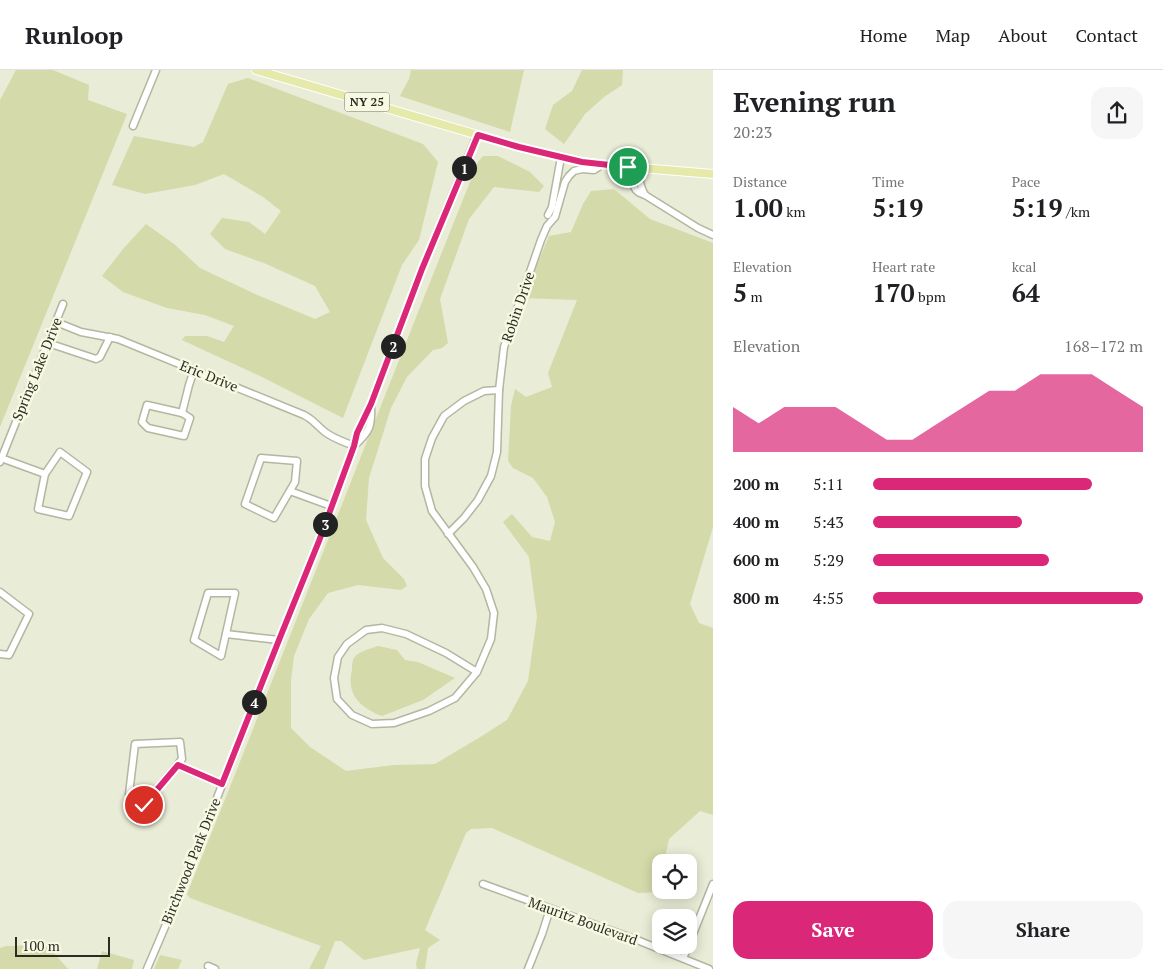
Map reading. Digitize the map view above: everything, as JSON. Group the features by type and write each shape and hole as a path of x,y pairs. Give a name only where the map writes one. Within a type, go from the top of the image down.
{"main road":[{"name":"NY 25","path":"256,70 519,147 582,162 713,174"}],"street":[{"path":"133,126 156,70"},
{"name":"Birchwood Park Drive","path":"147,969 319,541 354,446 354,434 357,425 361,416 371,404 422,269 478,135"},
{"name":"Robin Drive","path":"448,534 478,500 492,476 497,452 499,390 504,347 547,226 549,202 555,188 561,157"},
{"name":"Robin Drive","path":"547,226 555,217 565,182 569,176 582,169 594,170 603,164"},
{"path":"616,166 621,173 628,174 631,177 633,188 637,191 713,235"},
{"path":"640,168 639,180 645,195"},
{"name":"Spring Lake Drive","path":"1,460 63,304"},
{"name":"Eric Drive","path":"56,322 81,332 118,339 304,415 334,438 354,446"},
{"path":"48,343 100,358 110,337"},
{"path":"182,413 194,370"},
{"path":"476,672 446,653 406,634 382,628 366,630 348,644 338,657 334,678 337,699 352,715 372,724 394,723 429,711 455,698 476,672 492,639 494,613 486,589 473,567 432,511 425,486 425,459 432,438 444,416 464,401 484,392 499,390"},
{"name":"Birchwood Park Drive","path":"354,446 366,434 372,420 371,404"},
{"path":"147,405 182,413 190,418 184,436 148,428 142,422 147,405"},
{"path":"60,452 87,472 68,516 38,509 45,474 60,452"},
{"path":"261,458 297,461 295,482 290,490 274,518 245,504 261,458"},
{"path":"1,460 45,474"},
{"path":"290,490 331,506"},
{"path":"0,592 29,614 9,655 0,654"},
{"path":"208,593 235,593 226,634 221,656 194,640 208,593"},
{"path":"226,634 279,640"},
{"path":"180,742 182,759 178,765 144,805 129,794 135,744 180,742"},
{"path":"178,765 222,784"},
{"name":"Mauritz Boulevard","path":"483,884 637,940 709,969"},
{"path":"697,925 713,884"},
{"path":"528,969 550,909"},
{"path":"683,958 685,954"},
{"path":"208,966 215,969"}],"green space":[{"path":"16,70 53,70 89,85 88,100 127,114 0,427 0,100"},
{"path":"411,70 524,70 510,132 400,96 409,79"},
{"path":"582,70 623,70 622,85 604,97 585,114 564,144 545,129 553,105 572,91"},
{"path":"248,78 423,144 438,162 419,240 402,265 343,418 260,376 182,340 185,336 207,336 224,342 234,326 205,315 167,308 123,292 102,276 146,224 174,244 200,268 315,319 330,312 315,286 264,263 225,249 210,234 222,218 249,222 265,234 281,211 263,197 224,174 195,185 145,194 112,185 134,136 194,147 203,142 228,84"},
{"path":"483,156 498,156 530,172 544,186 539,192 494,187 469,219 440,299 448,343 442,348 433,350 407,377 391,408 369,478 366,520 383,558 404,579 407,586 401,590 358,585 328,593 309,619 294,656 291,680 291,728 310,747 346,771 394,765 435,764 507,720 528,681 537,617 529,557 503,522 512,514 532,537 550,541 555,522 547,497 533,478 513,468 508,461 511,406 515,389 526,397 552,387 548,373 577,300 523,298 549,236 571,232 591,191 614,189 650,219 713,243 713,527 690,604 699,623 713,628 713,815 700,811 669,839 666,854 652,854 652,892 638,893 492,828 471,829 466,833 425,930 440,940 428,948 425,969 417,969 416,963 420,948 364,960 341,941 335,941 324,969 309,969 321,946 190,898 187,894 478,162"},
{"path":"378,646 397,650 405,660 418,662 455,678 423,700 382,716 374,713 361,704 353,693 351,686 352,662 362,652"},
{"path":"47,945 68,969 0,969 0,948 6,946"},
{"path":"102,951 134,960 132,969 97,969"},
{"path":"160,955 182,960 178,969 154,969"}],"route":[{"path":"144,805 178,765 222,784 319,541 357,433 371,404 422,269 478,135 582,162 628,167"}]}
